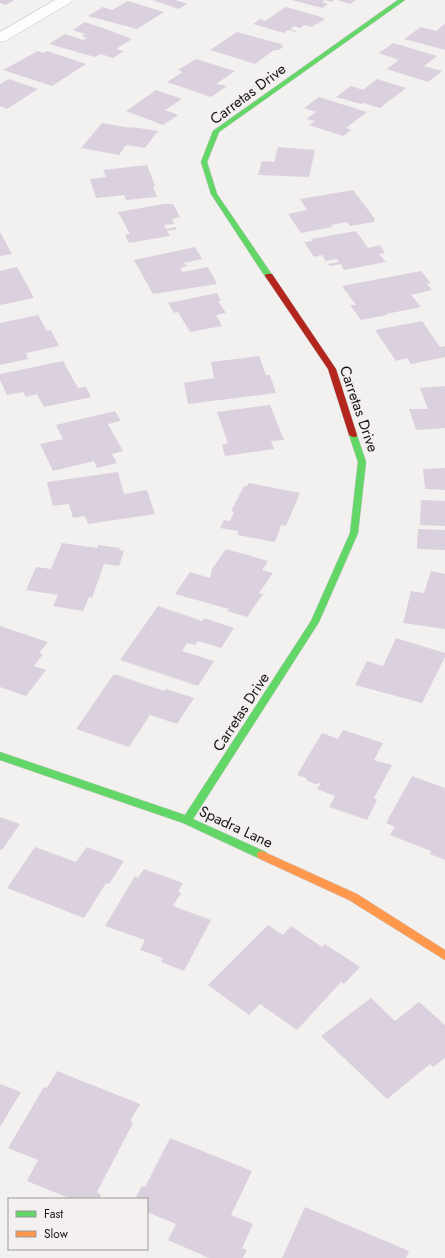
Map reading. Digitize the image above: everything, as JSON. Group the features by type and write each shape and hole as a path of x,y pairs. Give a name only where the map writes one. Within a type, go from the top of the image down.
{"street":[{"path":"0,38 65,0"},
{"name":"Carretas Drive","path":"187,820 315,622 354,533 362,462 332,369 214,194 204,162 216,132 402,0"},
{"name":"Spadra Lane","path":"0,756 187,820 353,897 445,956"}],"building":[{"path":"0,0 14,0 6,5 0,3"},
{"path":"152,0 175,0 187,4 179,9"},
{"path":"292,0 325,0 322,2 328,4 322,8"},
{"path":"337,0 356,0 350,4"},
{"path":"128,1 164,12 137,29 88,16 103,7 112,10"},
{"path":"286,7 325,19 312,27 304,25 300,28 294,26 290,29 296,32 288,30 284,33 253,24 260,19 265,21"},
{"path":"85,22 132,39 116,49 124,51 113,58 101,54 95,57 49,44 65,34 83,40 87,38 82,36 85,34 73,30"},
{"path":"445,24 445,50 404,39 421,27 436,31"},
{"path":"237,32 281,44 283,47 279,50 274,50 255,64 210,50"},
{"path":"393,43 437,56 424,66 442,71 428,82 387,69 399,60 379,53"},
{"path":"38,51 43,53 47,51 86,64 52,86 3,70"},
{"path":"196,59 235,71 216,84 227,86 211,97 167,82 183,72 178,70"},
{"path":"9,79 38,89 7,109 0,106 0,84"},
{"path":"377,79 406,88 380,108 336,97 351,86 363,90"},
{"path":"156,90 182,99 165,110 178,115 163,125 126,111"},
{"path":"319,97 367,112 346,128 351,130 343,136 309,125 315,121 306,119 316,112 304,108"},
{"path":"102,123 158,131 145,148 126,145 119,155 81,148"},
{"path":"278,147 315,150 309,177 258,175 262,161 274,162"},
{"path":"147,165 155,186 153,186 157,197 126,200 124,195 96,198 90,179 106,177 103,170"},
{"path":"353,190 375,219 374,222 350,226 347,222 331,225 332,227 301,233 288,214 307,210 300,199"},
{"path":"164,204 173,204 180,217 172,219 174,224 164,225 166,229 176,227 177,229 167,231 170,236 129,243 125,235 130,234 118,212"},
{"path":"356,231 368,248 380,245 385,253 379,254 386,262 344,270 341,264 330,266 328,264 339,262 337,259 326,261 322,255 314,257 304,242 313,241 311,239"},
{"path":"0,232 12,254 0,256"},
{"path":"195,247 202,259 184,263 187,266 180,268 183,272 208,267 217,284 153,294 134,260"},
{"path":"17,267 34,298 0,305 0,271"},
{"path":"421,271 431,283 427,284 432,290 411,295 421,307 361,320 350,305 356,305 342,286"},
{"path":"217,293 221,301 218,301 226,313 216,315 222,326 190,332 178,312 174,313 168,303"},
{"path":"38,315 47,331 51,330 59,346 26,353 28,359 0,365 0,323"},
{"path":"422,321 440,347 445,346 445,357 411,364 407,358 396,361 375,330"},
{"path":"259,356 266,375 270,375 276,393 188,404 184,383 214,378 211,362"},
{"path":"63,361 78,388 86,387 91,397 44,407 37,394 26,397 23,392 7,395 0,380 0,374"},
{"path":"445,386 445,428 416,430 409,409 428,409 420,388"},
{"path":"270,405 284,440 271,441 274,449 225,456 222,445 228,443 217,412"},
{"path":"115,411 121,421 108,424 123,451 112,454 117,463 97,468 94,461 53,471 40,444 63,439 56,425"},
{"path":"445,468 445,490 425,489 423,469"},
{"path":"118,472 124,494 147,490 155,514 88,524 85,516 73,518 69,504 53,506 47,482"},
{"path":"249,483 300,493 286,526 281,525 275,542 238,535 238,531 220,528 224,520 230,521 234,512 231,511 244,486 247,486"},
{"path":"421,500 445,501 445,526 420,525"},
{"path":"418,529 445,530 445,550 417,549"},
{"path":"62,543 97,548 98,545 120,548 119,550 124,551 119,566 104,564 92,598 89,597 83,611 53,606 58,595 26,590 36,567 51,569"},
{"path":"226,549 268,561 262,570 273,573 259,593 263,594 247,617 227,611 229,609 175,594 190,572 210,578 212,569"},
{"path":"431,571 445,574 445,629 403,623 411,591 424,593"},
{"path":"158,606 202,621 204,618 234,628 221,648 198,641 195,645 187,643 182,651 214,661 198,686 120,660"},
{"path":"0,626 48,642 39,653 43,654 34,666 46,670 26,696 0,687"},
{"path":"396,638 445,653 445,657 422,703 355,685 367,661 383,666"},
{"path":"114,674 164,691 166,689 194,698 177,724 150,715 129,747 76,729"},
{"path":"343,730 383,743 374,760 392,765 374,798 377,800 367,820 329,807 335,796 317,789 321,783 315,784 308,781 306,778 297,775 322,733 338,739"},
{"path":"412,776 445,788 445,860 430,854 431,851 390,835 395,827 386,823"},
{"path":"0,817 20,824 2,850 0,849"},
{"path":"35,847 76,862 87,847 124,861 109,884 106,883 84,918 7,888"},
{"path":"144,869 183,883 178,892 181,893 173,906 211,920 184,971 161,962 163,958 140,950 145,940 105,926 135,876 138,878"},
{"path":"268,925 283,935 291,926 322,947 325,944 360,967 344,984 341,982 297,1030 260,1004 249,1015 208,985"},
{"path":"371,998 395,1021 419,1002 445,1025 445,1058 433,1067 430,1064 387,1099 321,1036"},
{"path":"57,1071 140,1104 130,1121 133,1123 97,1192 101,1195 100,1198 69,1198 27,1181 38,1160 8,1148 44,1087 47,1088"},
{"path":"0,1084 21,1092 0,1127"},
{"path":"170,1138 252,1171 231,1215 253,1224 242,1248 247,1250 243,1258 209,1258 168,1240 176,1224 148,1212 148,1198 136,1198 142,1186 145,1187"},
{"path":"305,1207 409,1251 406,1258 282,1258"}],"traffic: fast":[{"path":"269,276 214,194 204,162 216,131 402,0"},
{"path":"187,820 315,622 354,533 362,462 353,435"},
{"path":"0,756 187,820 262,855"}],"traffic: slow":[{"path":"262,855 353,897 445,956"}],"traffic: jam":[{"path":"269,276 332,369 353,435"}]}
